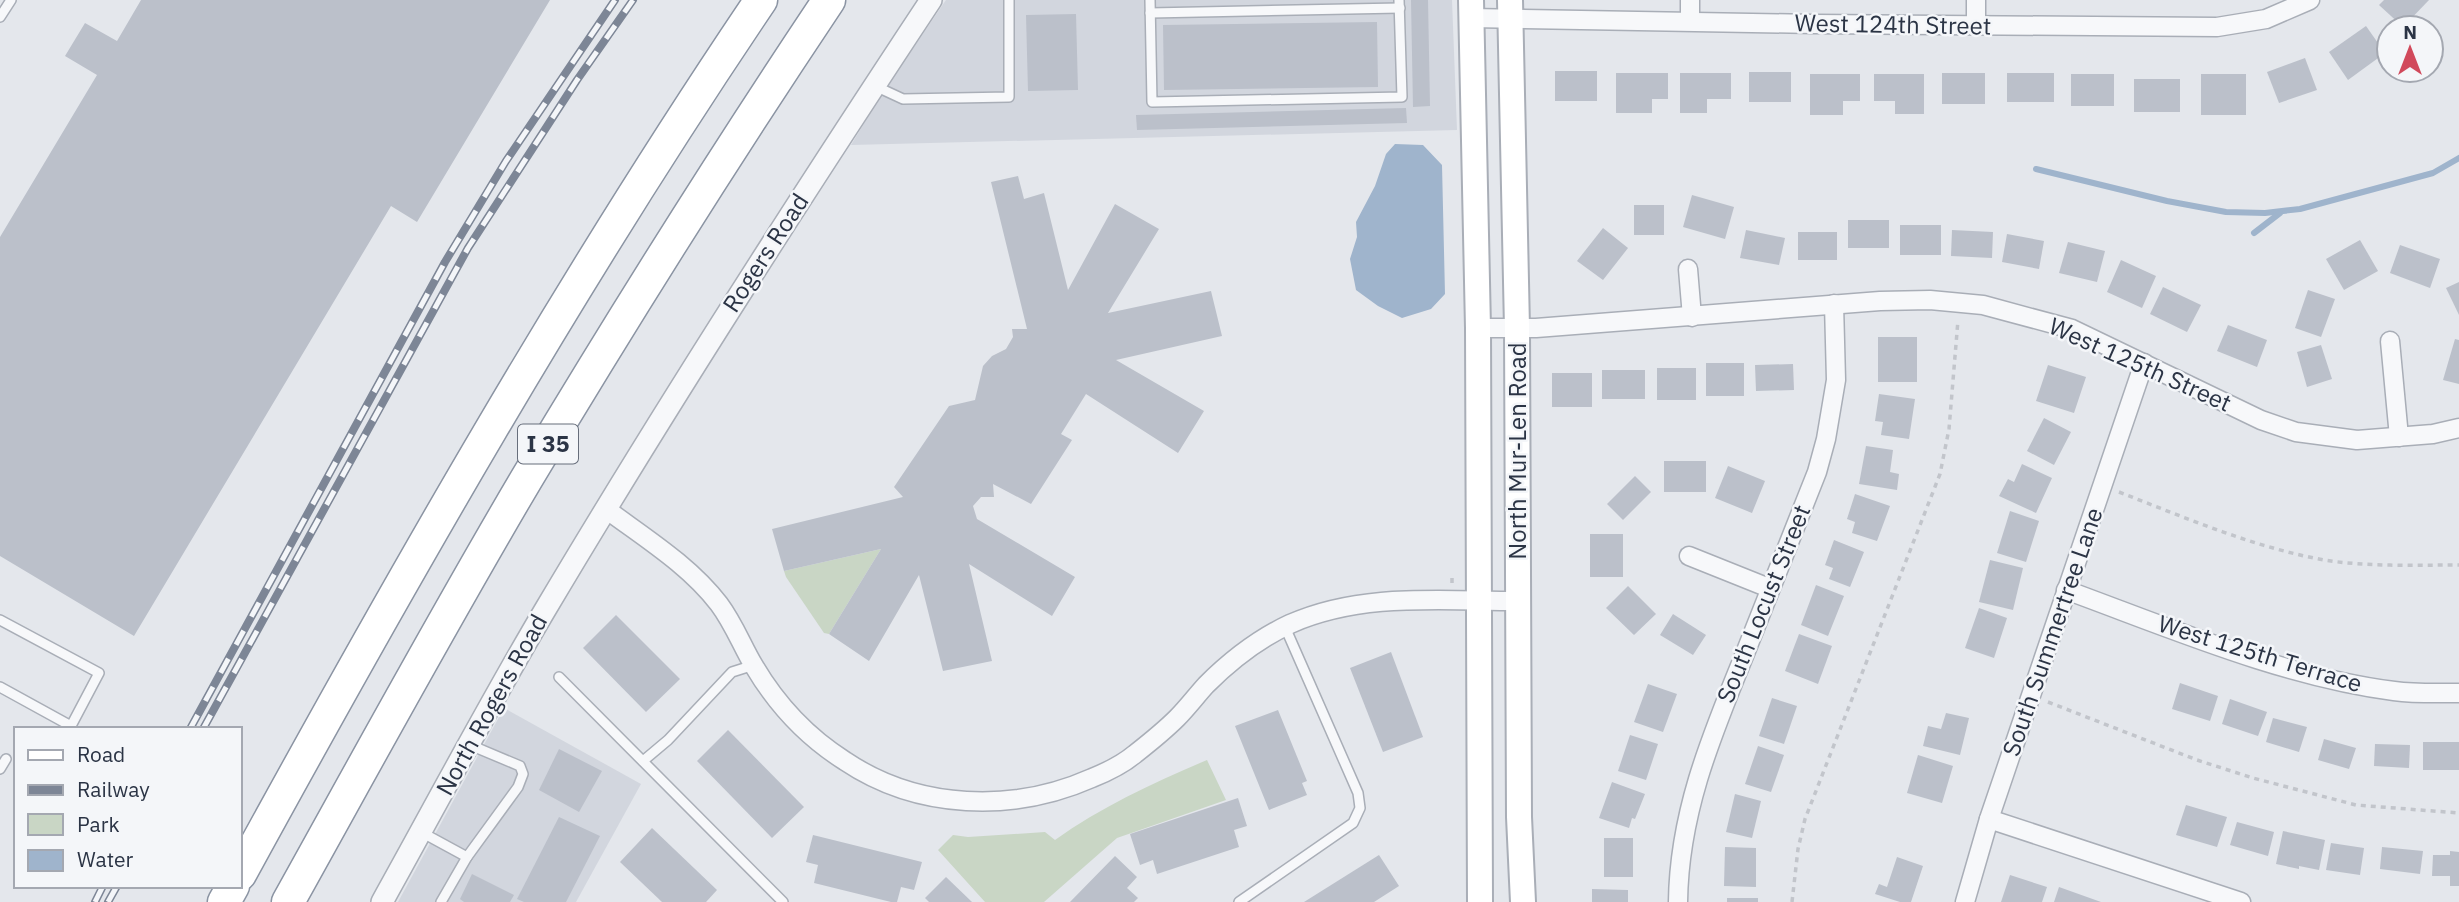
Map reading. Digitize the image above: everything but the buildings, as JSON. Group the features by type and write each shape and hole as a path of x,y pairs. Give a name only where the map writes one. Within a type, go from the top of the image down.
{"highway":[{"name":"I 35","path":"242,870 462,477 605,243 761,0"},
{"name":"I 35","path":"288,902 412,678 527,479 649,279 829,0"}],"main road":[{"name":"North Mur-Len Road","path":"1471,9 1478,328 1480,902"},
{"name":"North Mur-Len Road","path":"1510,9 1517,328 1519,817 1523,902"}],"street":[{"name":"Rogers Road","path":"606,509 751,275 931,0"},
{"path":"1690,0 1690,20"},
{"path":"1976,0 1976,26"},
{"name":"West 124th Street","path":"1471,9 1690,20 1976,26 2217,27 2266,19 2310,0"},
{"path":"1688,268 1692,317"},
{"name":"West 125th Street","path":"1478,328 1692,317 1835,304 1930,300 1983,305 2071,329 2261,419 2296,432 2357,440 2433,434 2459,428"},
{"name":"South Locust Street","path":"1678,902 1679,873 1689,805 1708,746 1817,472 1826,439 1836,380 1835,304"},
{"path":"2390,341 2399,437"},
{"name":"South Summertree Lane","path":"1965,902 1989,819 2144,363"},
{"path":"606,509 691,572 718,603 770,690 807,733 859,770 903,789 970,802 1039,797 1067,789 1107,772 1132,757 1177,718 1223,668 1266,636 1327,610 1382,601 1518,601"},
{"name":"North Rogers Road","path":"382,902 543,613 606,509"},
{"path":"1689,556 1769,588"},
{"name":"West 125th Terrace","path":"2066,590 2152,623 2302,672 2358,686 2398,692 2459,694"},
{"path":"1989,819 2241,902"}],"lane":[{"path":"0,17 11,0"},
{"path":"873,85 903,99 1009,97 1009,0"},
{"path":"1150,0 1150,13 1152,102 1402,97 1400,4 1150,13"},
{"path":"0,620 99,673 71,726 0,687"},
{"path":"1239,902 1353,823 1360,808 1358,793 1284,627"},
{"path":"643,761 668,740 732,672 754,665"},
{"path":"559,677 783,902"},
{"path":"440,902 467,857 518,787 523,774 520,766 470,744"},
{"path":"0,769 6,759"},
{"path":"421,832 467,857"}],"path":[{"path":"1792,902 1797,849 1805,819 1940,474 1949,429 1959,318"},
{"path":"2116,491 2210,527 2291,553 2327,560 2376,564 2459,565"},
{"path":"2043,700 2197,760 2252,778 2356,805 2459,813"}],"shaded area":[{"path":"946,0 1452,0 1457,130 851,145 883,92"},
{"path":"504,708 641,784 576,902 398,902"}],"green space":[{"path":"881,549 829,634 824,633 784,571"},
{"path":"1207,760 1226,800 1117,838 1044,902 985,902 938,850 953,835 968,837 1045,832 1055,840 1129,796"}],"water":[{"path":"1395,144 1423,145 1442,165 1445,294 1431,309 1402,318 1378,306 1356,290 1350,259 1357,237 1356,222 1375,186 1386,154"}],"waterway":[{"path":"2036,169 2167,201 2226,212 2265,213 2300,209 2433,173 2459,158"},
{"path":"2254,233 2280,213"}],"railway":[{"path":"191,727 445,262 506,161 615,0"},
{"path":"204,727 468,248 577,80 633,0"},
{"path":"95,902 102,888"},
{"path":"108,902 116,888"}]}
